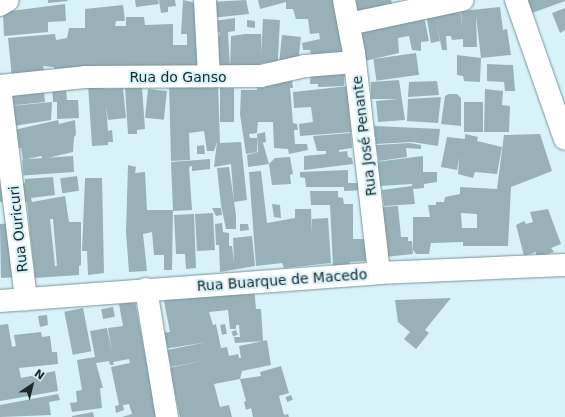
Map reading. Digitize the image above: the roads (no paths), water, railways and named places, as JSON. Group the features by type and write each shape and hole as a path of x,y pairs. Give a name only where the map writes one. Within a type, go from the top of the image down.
{"street":[{"path":"0,5 8,0"},
{"path":"205,0 209,76"},
{"name":"Rua José Penante","path":"344,0 355,62 379,273"},
{"path":"349,24 462,0"},
{"path":"516,0 565,139"},
{"name":"Rua do Ganso","path":"0,87 84,77 261,76 305,66 355,62"},
{"name":"Rua Ouricuri","path":"0,87 26,299"},
{"name":"Rua Buarque de Macedo","path":"0,301 146,289 379,273 565,265"},
{"path":"146,289 167,417"}]}
